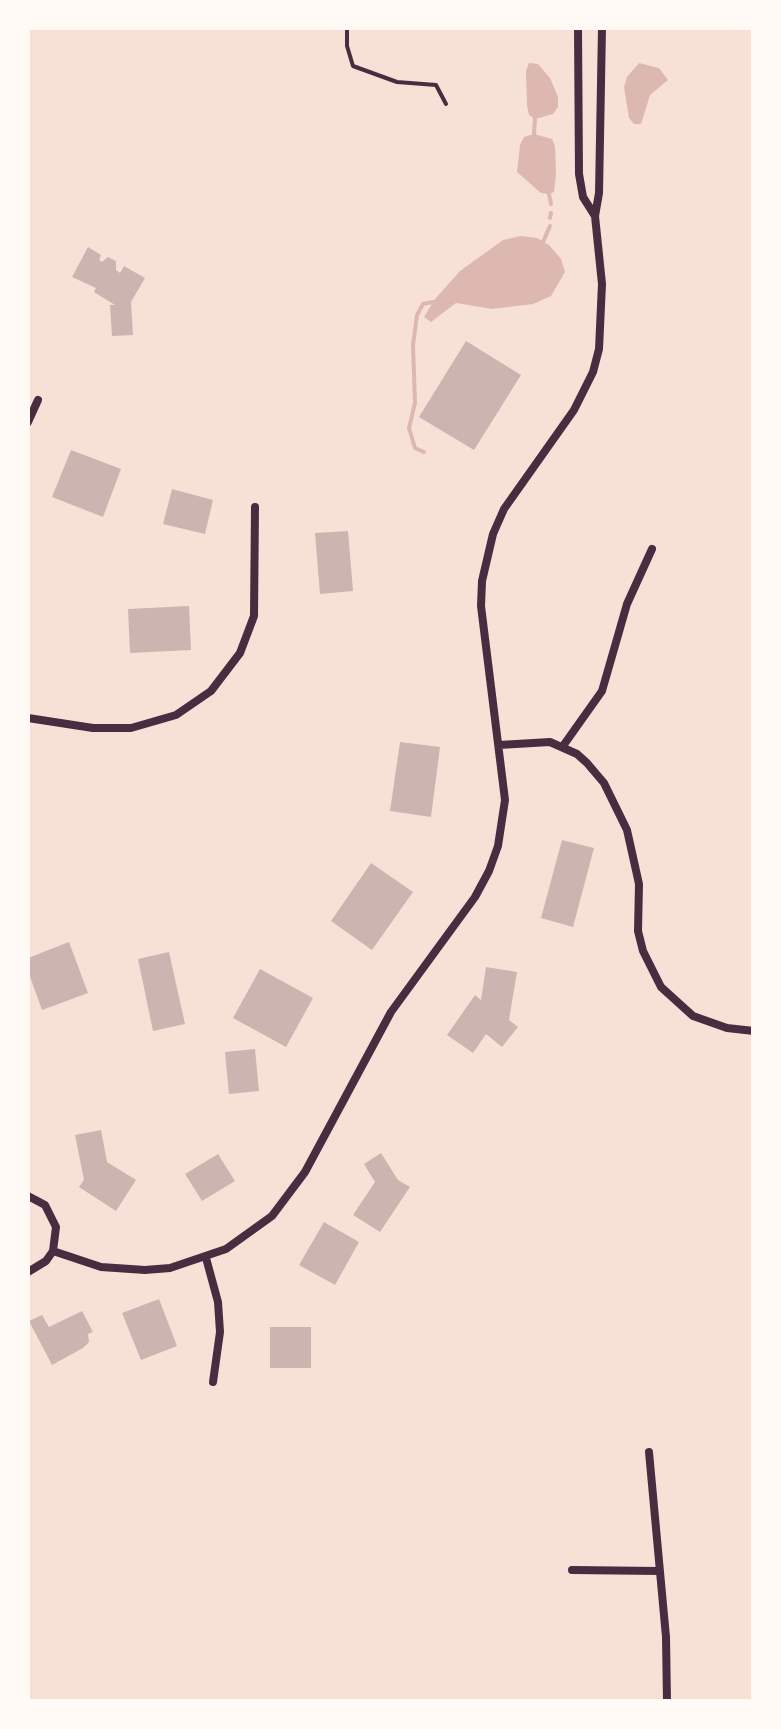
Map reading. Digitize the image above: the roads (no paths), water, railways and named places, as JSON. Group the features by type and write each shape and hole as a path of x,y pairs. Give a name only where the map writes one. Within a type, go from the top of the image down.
{"street":[{"path":"578,28 579,174 583,196 595,216"},
{"path":"53,1251 125,1270 170,1268 206,1258 249,1235 291,1194 391,1012 475,897 498,846 506,800 482,606 486,558 504,509 574,410 592,372 603,318 601,254 595,216 600,174 602,28"},
{"path":"28,422 38,400"},
{"path":"28,718 93,728 131,728 176,715 211,691 240,653 254,616 255,508"},
{"path":"564,746 602,691 626,604 652,549"},
{"path":"499,746 534,741 564,746 578,754 604,783 627,830 639,884 638,931 650,969 661,987 694,1016 727,1028 754,1031"},
{"path":"28,1196 45,1205 56,1227 53,1251 46,1261 28,1272"},
{"path":"206,1258 218,1302 220,1332 213,1382"},
{"path":"649,1452 666,1636 667,1702"},
{"path":"572,1570 659,1571"}],"lane":[{"path":"347,28 353,66 396,82 436,85 446,104"}],"waterway":[{"path":"534,134 535,119"},
{"path":"549,194 551,204"},
{"path":"550,218 551,213"},
{"path":"543,242 550,226"},
{"path":"424,452 415,448 409,428 415,403 413,345 417,315 423,304 433,302"}]}
